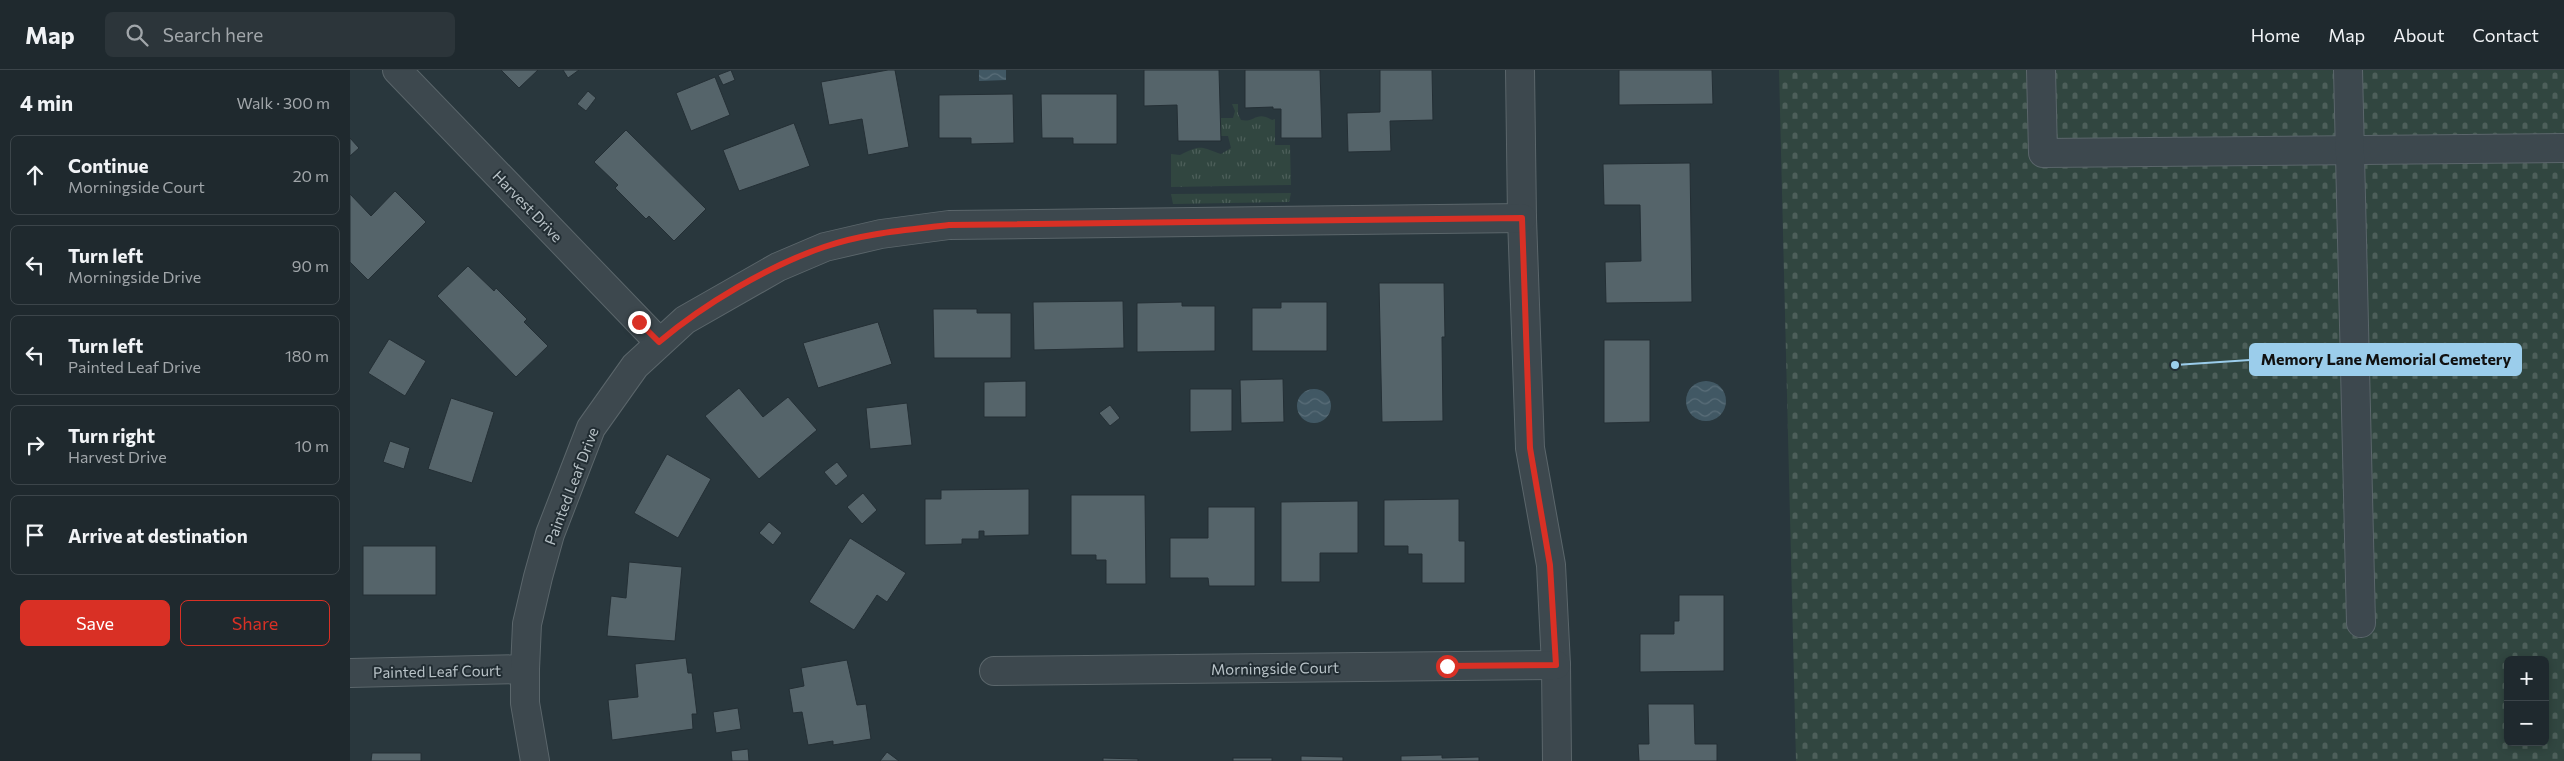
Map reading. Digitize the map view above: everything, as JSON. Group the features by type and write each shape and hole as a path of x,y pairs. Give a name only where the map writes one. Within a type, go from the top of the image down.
{"street":[{"name":"Harvest Drive","path":"397,70 659,342"},
{"path":"1520,70 1522,218 1530,448 1550,565 1556,665 1557,761"},
{"path":"2041,70 2043,153 2564,148"},
{"path":"2348,70 2361,623"},
{"name":"Painted Leaf Drive","path":"535,761 525,702 527,624 550,534 570,477 591,428 635,366 659,342 685,320 778,267 825,247 900,231 949,225 1522,218"},
{"name":"Morningside Court","path":"994,671 1556,665"},
{"name":"Painted Leaf Court","path":"350,673 525,669"}],"green space":[{"path":"1779,70 2564,70 2564,761 1796,761"},
{"path":"1232,104 1238,104 1238,114 1241,120 1249,120 1259,116 1272,120 1275,119 1275,145 1290,145 1291,185 1171,187 1171,154 1180,155 1192,149 1201,148 1221,154 1231,148 1228,136 1221,136 1221,118 1233,118 1235,111"},
{"path":"1291,193 1289,202 1173,204 1171,194"}],"water":[{"path":"979,70 1006,70 1006,80 979,81"},
{"path":"1702,381 1710,381 1717,384 1723,390 1726,401 1723,412 1717,418 1710,421 1702,421 1695,418 1689,412 1686,405 1686,397 1689,390 1695,384"},
{"path":"1314,389 1321,390 1326,394 1330,399 1330,413 1326,418 1321,422 1314,423 1307,422 1302,418 1298,413 1297,406 1298,399 1302,394 1307,390"}],"building":[{"path":"501,70 538,70 519,88"},
{"path":"563,70 579,70 568,78"},
{"path":"731,70 735,80 723,85 718,75"},
{"path":"895,70 909,147 868,155 862,119 829,125 821,82"},
{"path":"1144,70 1219,70 1221,141 1178,141 1177,105 1144,106"},
{"path":"1245,70 1320,70 1322,138 1281,138 1281,109 1273,109 1273,107 1245,108"},
{"path":"1380,70 1432,70 1433,120 1390,121 1391,151 1348,152 1347,113 1380,112"},
{"path":"1619,70 1712,70 1713,104 1619,105"},
{"path":"715,77 730,115 691,131 676,93"},
{"path":"588,91 596,98 586,111 577,104"},
{"path":"1013,94 1014,143 971,144 971,138 939,138 939,95"},
{"path":"1041,94 1117,94 1117,144 1073,144 1073,138 1042,138"},
{"path":"794,123 810,166 739,191 723,150"},
{"path":"626,130 706,209 674,241 649,216 646,219 615,188 618,185 594,162"},
{"path":"350,138 359,148 350,156"},
{"path":"1690,163 1692,302 1606,303 1605,262 1641,261 1640,205 1604,205 1603,164"},
{"path":"395,191 426,222 368,280 350,262 350,194 371,216"},
{"path":"468,266 494,291 496,288 527,319 524,322 548,346 516,377 437,296"},
{"path":"1379,283 1444,283 1445,337 1442,337 1443,421 1382,422"},
{"path":"1123,301 1124,348 1034,350 1033,302"},
{"path":"1182,302 1182,306 1215,306 1215,351 1137,352 1137,303"},
{"path":"1281,302 1327,302 1327,351 1252,351 1252,308 1281,308"},
{"path":"933,309 977,309 977,313 1011,313 1011,358 934,358"},
{"path":"878,322 892,364 818,388 803,343"},
{"path":"389,339 426,361 405,396 368,373"},
{"path":"1604,340 1650,340 1650,422 1604,423"},
{"path":"1283,379 1284,422 1241,423 1240,380"},
{"path":"1026,381 1026,417 984,417 984,382"},
{"path":"739,388 763,417 788,397 817,430 759,479 705,416"},
{"path":"1190,389 1232,389 1232,431 1190,432"},
{"path":"451,398 494,412 472,483 428,469"},
{"path":"907,403 912,445 870,449 866,408"},
{"path":"1110,405 1120,418 1110,426 1099,413"},
{"path":"390,441 410,448 404,469 383,462"},
{"path":"667,454 711,479 678,538 634,513"},
{"path":"837,462 848,476 836,486 824,472"},
{"path":"1029,489 1029,535 984,536 984,531 979,531 979,539 962,539 962,544 925,545 925,499 941,499 941,490"},
{"path":"863,493 877,510 862,524 847,507"},
{"path":"1071,495 1145,495 1146,584 1106,584 1106,560 1096,560 1096,555 1071,555"},
{"path":"1459,499 1459,541 1465,541 1465,583 1422,583 1422,554 1408,554 1408,546 1384,546 1384,500"},
{"path":"1358,501 1358,553 1320,553 1320,582 1281,582 1281,502"},
{"path":"1208,507 1255,507 1255,586 1209,586 1208,578 1170,578 1170,538 1208,538"},
{"path":"769,522 782,533 773,545 759,533"},
{"path":"850,538 906,573 887,602 877,595 854,630 809,602"},
{"path":"363,546 436,546 436,595 363,595"},
{"path":"629,562 682,567 675,641 607,636 611,596 626,598"},
{"path":"1679,595 1724,595 1724,671 1640,672 1640,634 1674,634 1674,621 1679,621"},
{"path":"686,658 688,673 692,673 697,714 692,714 693,729 612,740 608,700 638,697 635,664"},
{"path":"847,660 857,705 866,704 871,739 833,745 833,741 808,745 802,712 793,713 789,689 804,686 801,668"},
{"path":"1648,704 1694,704 1695,744 1717,744 1717,761 1639,761 1638,744 1649,744"},
{"path":"738,708 741,729 716,733 713,712"},
{"path":"748,749 749,761 732,761 731,751"},
{"path":"887,752 899,761 880,761"},
{"path":"372,753 421,753 421,761 371,761"},
{"path":"1442,755 1442,758 1479,757 1479,761 1401,761 1401,756"},
{"path":"1301,756 1343,757 1343,761 1301,761"},
{"path":"1103,758 1138,759 1138,761 1103,761"},
{"path":"1233,758 1272,758 1272,761 1233,761"}],"place":[{"name":"Memory Lane Memorial Cemetery","path":"2175,365"}],"route":[{"path":"639,322 659,342 685,320 734,290 778,267 825,247 881,234 949,225 1522,218 1530,448 1550,565 1556,665 1447,666"}]}
